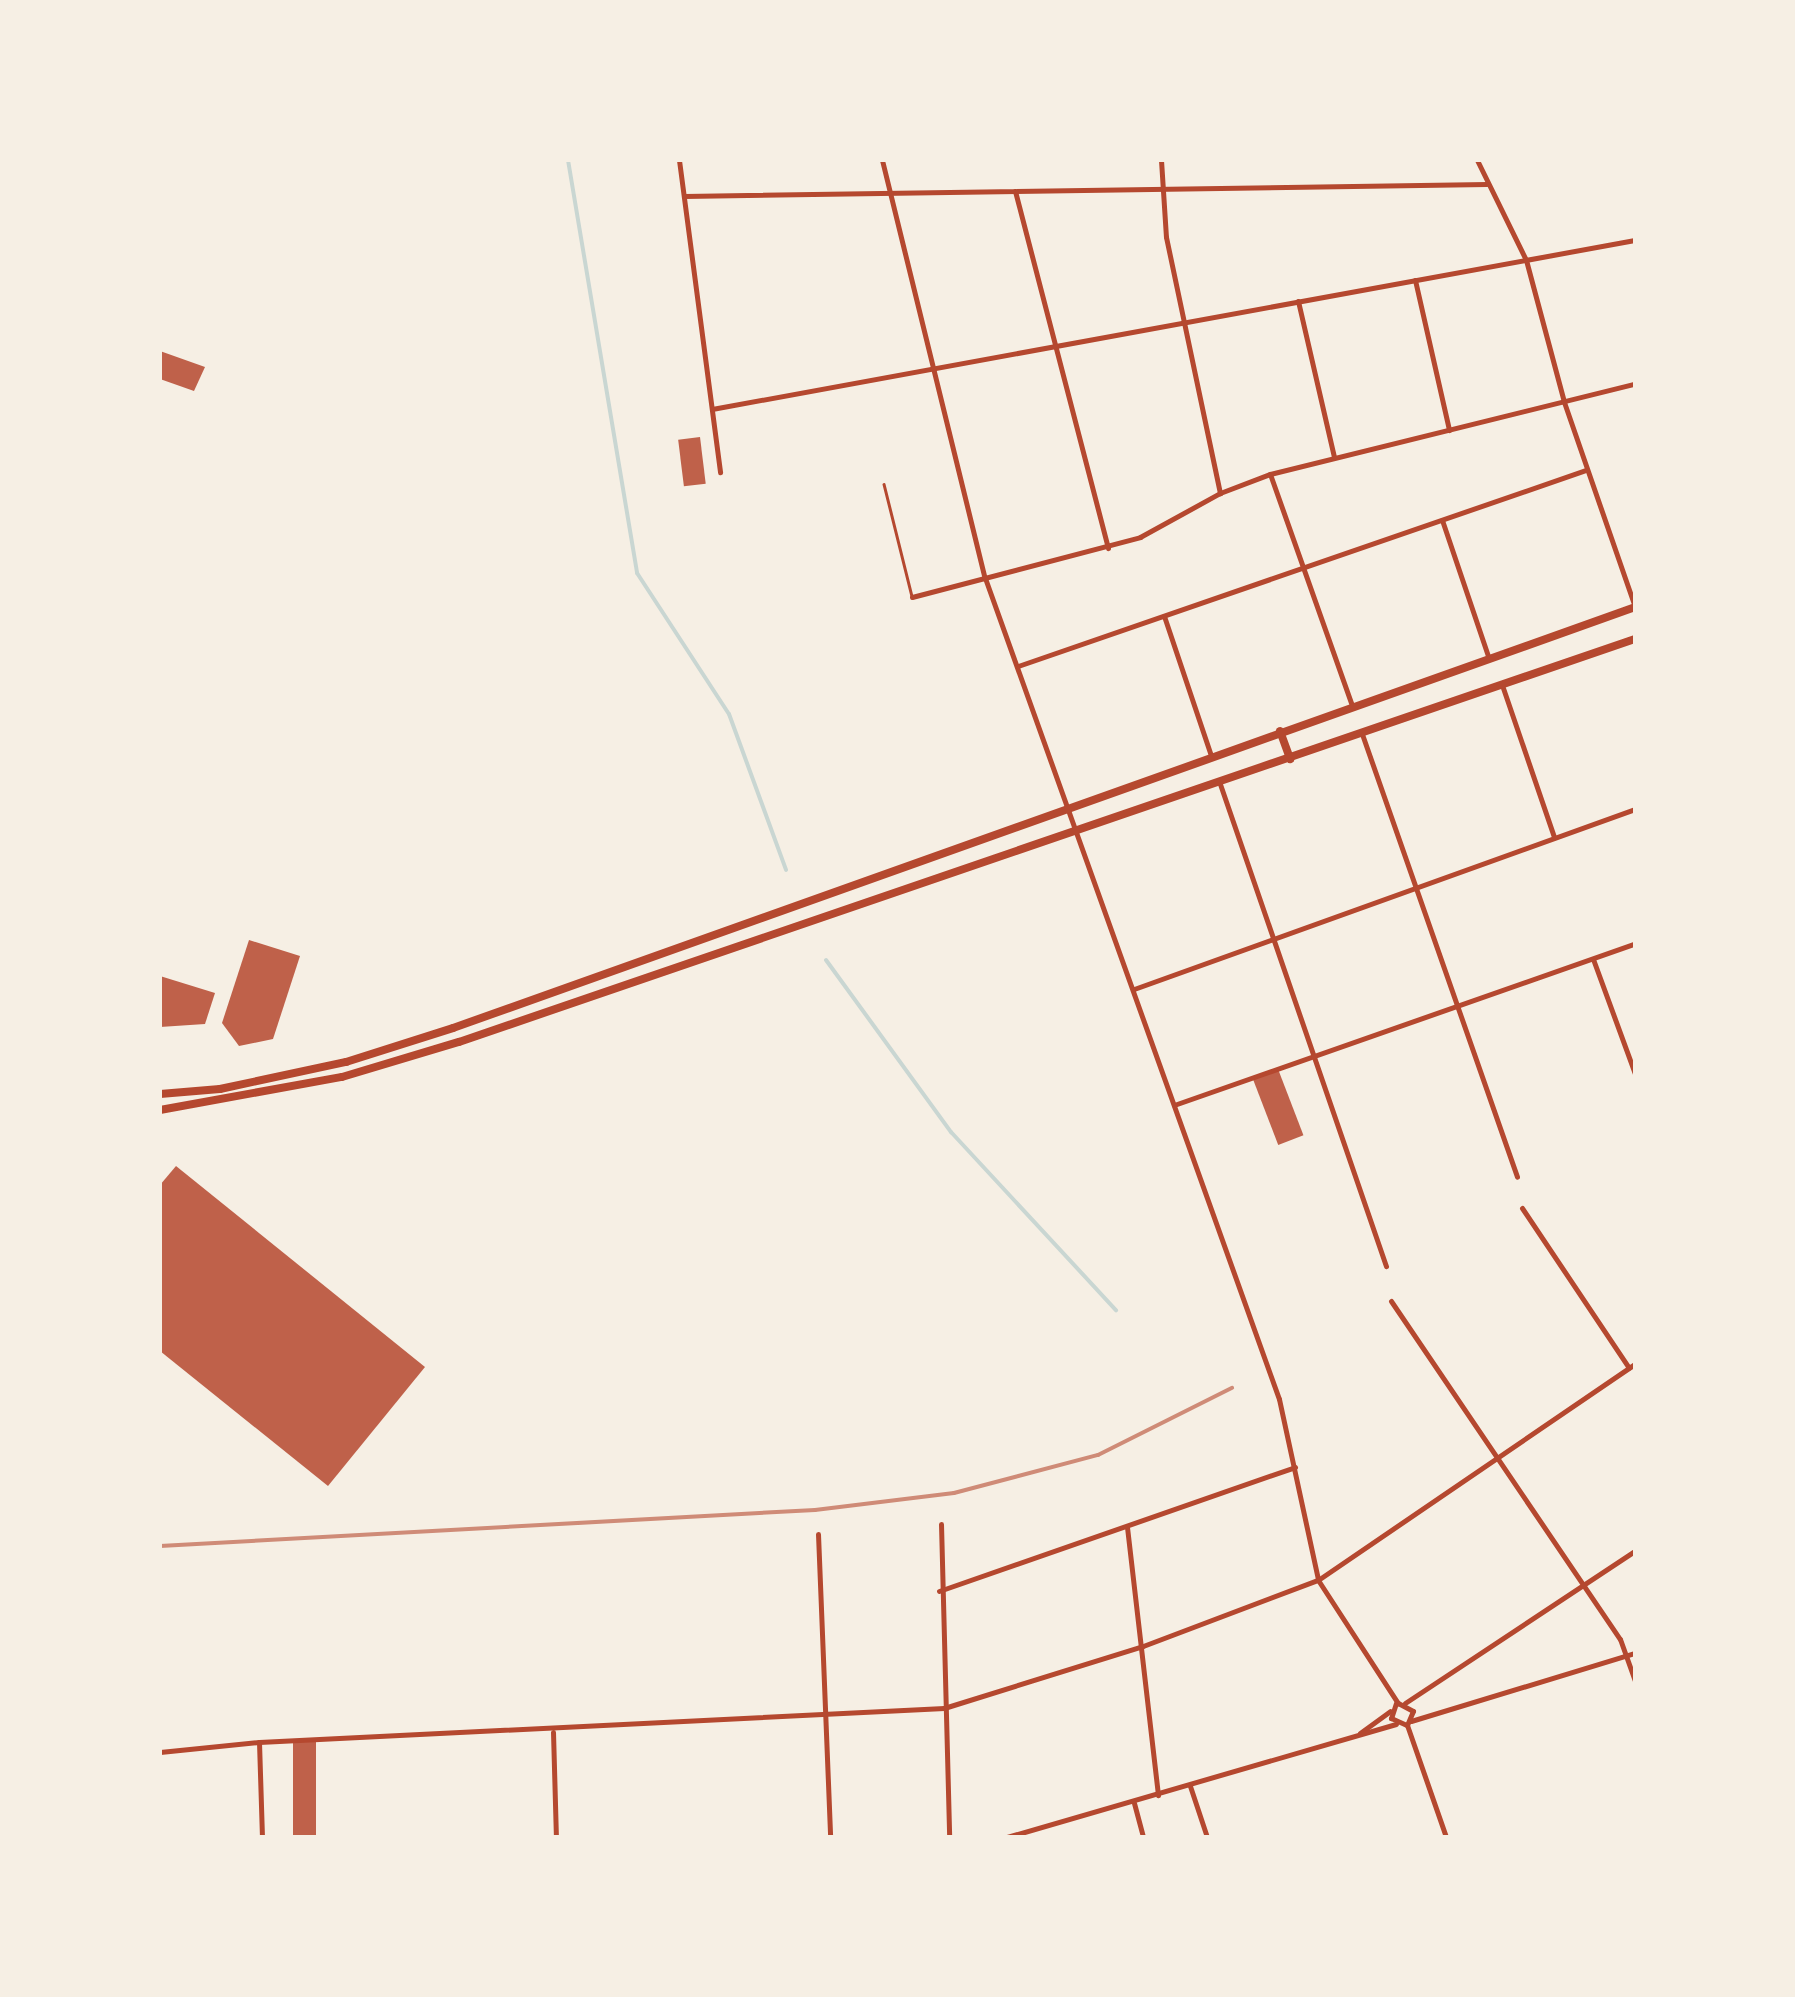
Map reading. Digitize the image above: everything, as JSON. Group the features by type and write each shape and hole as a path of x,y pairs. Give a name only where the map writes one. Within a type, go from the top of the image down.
{"main road":[{"path":"160,1094 346,1062 436,1034 1070,805 1635,607"},
{"path":"160,1110 342,1076 446,1046 1080,833 1635,639"},
{"path":"1280,732 1290,760"}],"street":[{"path":"678,160 720,472"},
{"path":"882,160 886,191 986,578 1272,1381 1295,1467 1318,1580 1402,1703 1413,1711 1409,1723 1446,1837"},
{"path":"1161,160 1181,321 1220,492"},
{"path":"1477,160 1526,260 1564,402 1635,607"},
{"path":"684,196 1488,184"},
{"path":"1015,191 1108,548"},
{"path":"712,409 1057,342 1635,240"},
{"path":"1415,280 1449,430"},
{"path":"1298,301 1334,457"},
{"path":"912,597 1108,548 1161,528 1220,492 1270,474 1635,384"},
{"path":"1018,666 1586,470"},
{"path":"1270,474 1352,706"},
{"path":"1442,520 1489,659"},
{"path":"1164,616 1211,756"},
{"path":"1502,685 1554,837"},
{"path":"1362,734 1517,1177"},
{"path":"1220,784 1386,1266"},
{"path":"1134,989 1271,936 1635,808"},
{"path":"1174,1105 1635,944"},
{"path":"1593,959 1635,1074"},
{"path":"160,1752 259,1742 553,1732 944,1708 1143,1646 1318,1580 1498,1463 1632,1366 1522,1208"},
{"path":"1391,1301 1586,1588 1626,1656 1635,1682"},
{"path":"939,1591 1295,1467"},
{"path":"941,1524 939,1591 949,1837"},
{"path":"1127,1527 1158,1795"},
{"path":"818,1534 830,1837"},
{"path":"1356,1735 1586,1588 1635,1552"},
{"path":"1007,1837 1409,1723 1635,1653"},
{"path":"1390,1711 1396,1724"},
{"path":"553,1732 556,1837"},
{"path":"259,1742 262,1837"},
{"path":"1190,1786 1207,1837"},
{"path":"1134,1803 1143,1837"}],"lane":[{"path":"884,484 912,597"}],"building":[{"path":"160,351 205,367 194,391 160,379"},
{"path":"700,437 706,484 684,486 678,440"},
{"path":"249,940 300,956 273,1039 239,1046 222,1023"},
{"path":"160,976 215,993 205,1024 160,1027"},
{"path":"1278,1069 1303,1135 1278,1145 1253,1079"},
{"path":"176,1166 425,1367 328,1486 160,1351 160,1185"},
{"path":"293,1740 316,1740 316,1837 293,1837"}],"waterway":[{"path":"568,160 637,573 729,714 786,870"},
{"path":"826,960 951,1132 1116,1310"}],"railway":[{"path":"160,1546 815,1510 954,1493 1098,1455 1232,1388"}]}
